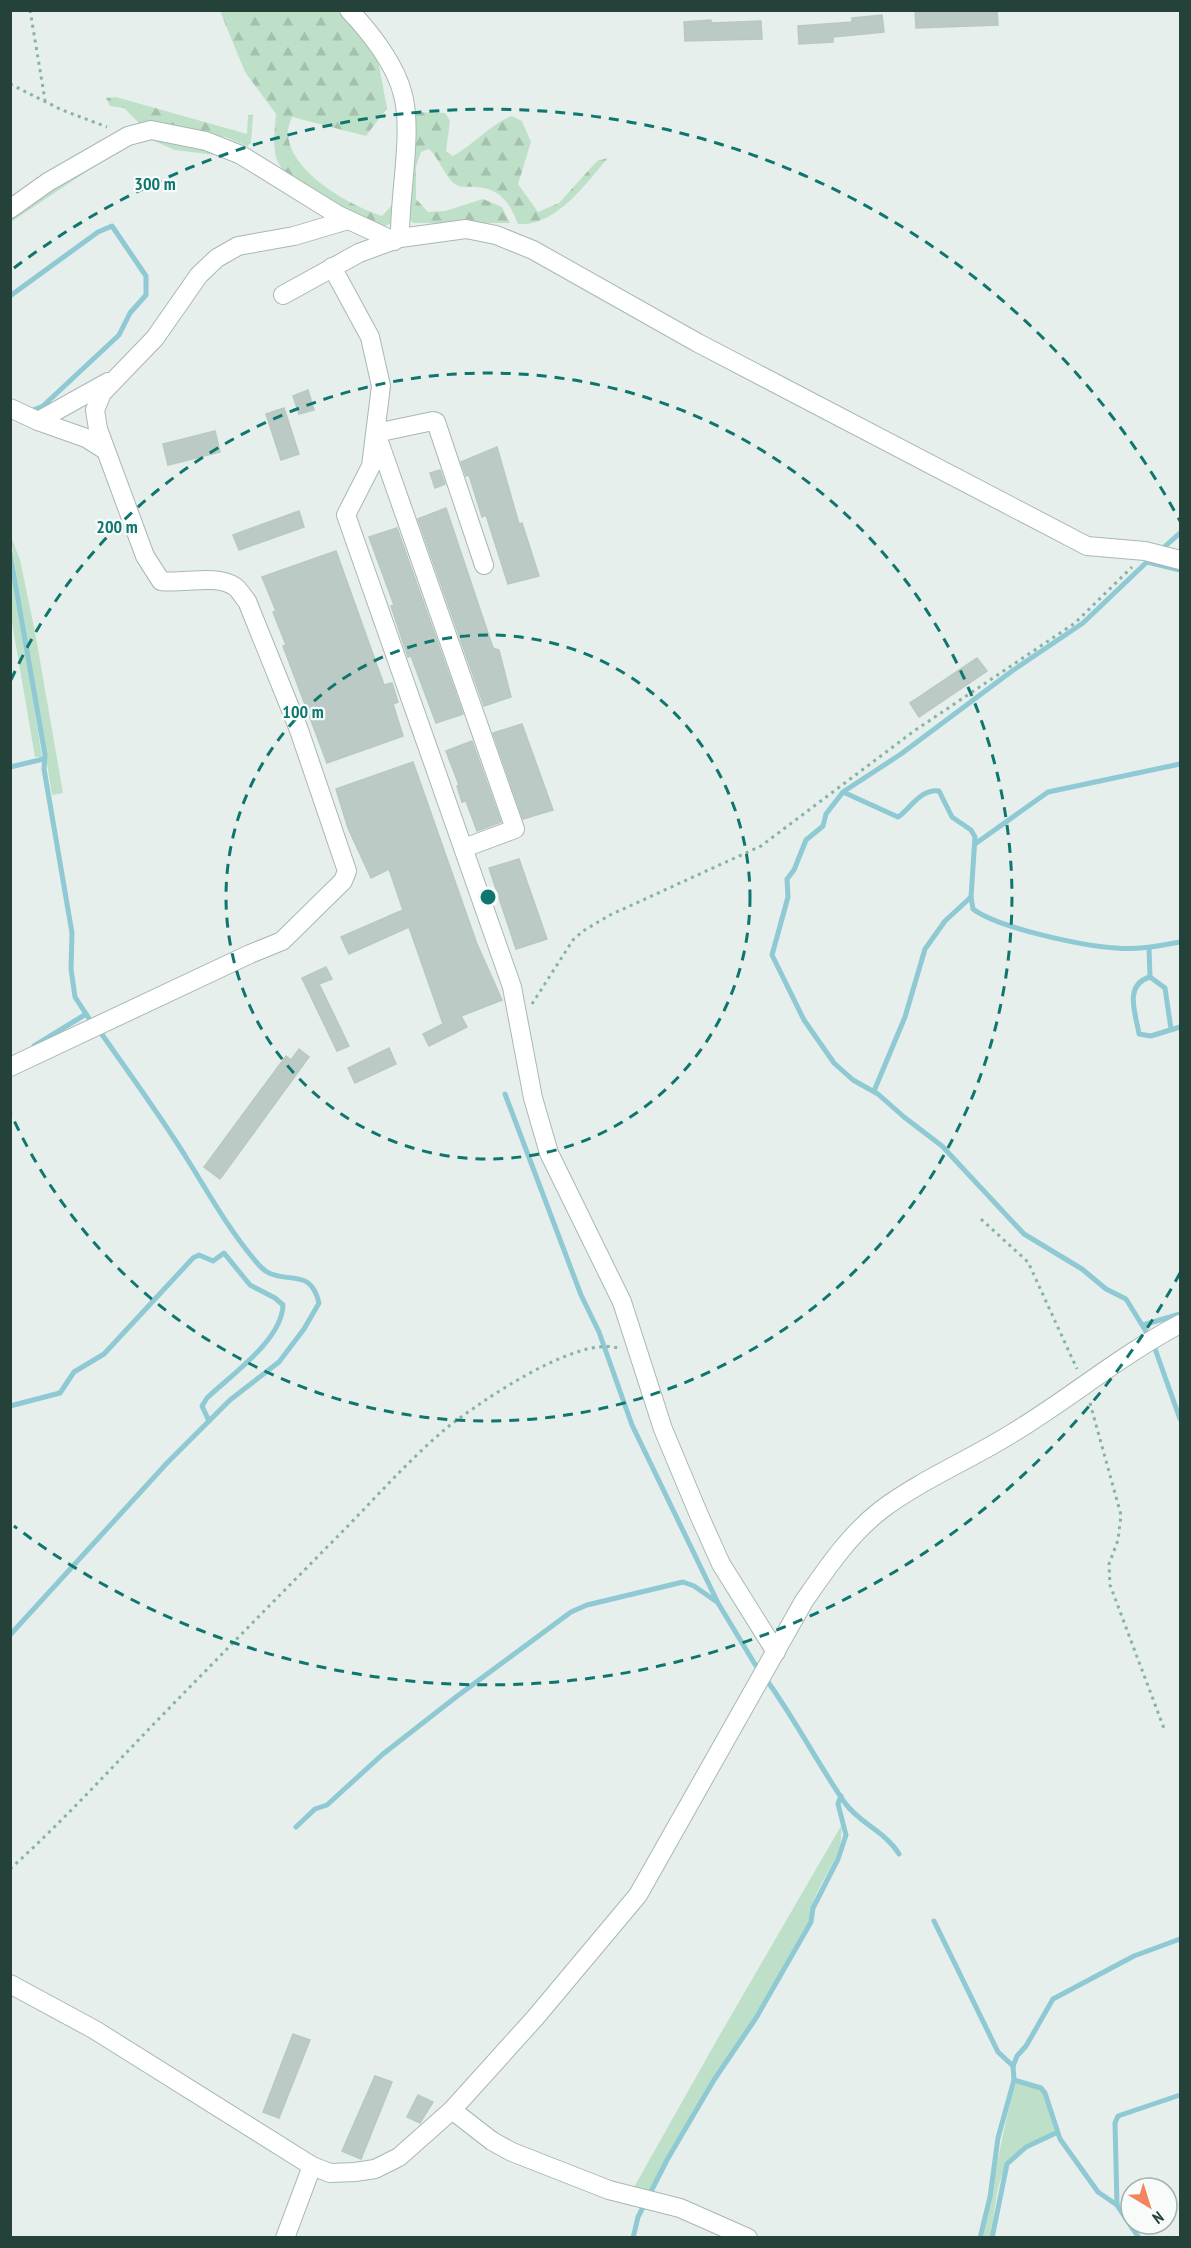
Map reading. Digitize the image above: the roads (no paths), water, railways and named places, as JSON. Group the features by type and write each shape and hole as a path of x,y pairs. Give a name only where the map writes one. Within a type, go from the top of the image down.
{"street":[{"path":"349,10 383,54 404,96 406,129 397,239"},
{"path":"10,208 48,182 128,136 151,130 178,134 241,154 348,220 397,239"},
{"path":"10,1067 282,941 343,881 347,871 299,730 247,601 234,586 215,580 177,583 161,580 145,556 105,450 95,410 102,393 114,378 155,338 200,275 217,258 238,246 294,236 348,220"},
{"path":"283,295 359,253 397,239 466,229 496,235 533,250 698,343 1087,546 1145,551 1180,560"},
{"path":"332,267 370,337 381,386 371,466 345,515 512,987 533,1098 549,1153 622,1302 663,1429 721,1564 776,1652"},
{"path":"38,421 62,405 89,395 114,378"},
{"path":"10,408 38,421 86,438 105,450"},
{"path":"376,433 433,420 436,422 484,565"},
{"path":"376,433 515,829 464,848"},
{"path":"10,1984 95,2030 312,2166 330,2173 375,2169 399,2157 452,2110 535,2018 638,1895 804,1601 836,1555 879,1511 1012,1434 1144,1345 1180,1324"},
{"path":"452,2110 492,2141 512,2152 609,2190 680,2208 748,2238"},
{"path":"285,2238 312,2166"}],"waterway":[{"path":"10,296 98,232 112,226 146,276 146,295 130,313 119,335 43,406 31,411"},
{"path":"1162,549 1180,533"},
{"path":"10,553 45,755 44,769 72,933 71,969 75,997 90,1020"},
{"path":"1147,1333 1126,1299 1106,1289 1082,1269 1024,1234 942,1146 878,1094 853,1080 834,1063 804,1020 772,955 788,897 787,879 794,870 806,840 823,826 826,814 843,792 901,754 1012,671 1083,623 1150,559"},
{"path":"1147,562 1180,570"},
{"path":"10,767 44,759"},
{"path":"975,844 1048,792 1180,764"},
{"path":"843,792 898,817 921,796 932,791 939,791 952,817 971,830 975,837 971,897 973,909 985,916 1042,935 1101,947 1140,948 1180,942"},
{"path":"874,1091 905,1017 925,949 945,921 971,897"},
{"path":"1149,948 1150,977 1136,986 1133,1001 1139,1034 1151,1036 1180,1027"},
{"path":"1150,977 1165,988 1171,1029"},
{"path":"34,1046 86,1014"},
{"path":"10,1635 167,1463 230,1400 279,1362 304,1329 319,1303 311,1285 305,1281 269,1273 256,1262 227,1223 168,1129 101,1033"},
{"path":"505,1094 581,1295 599,1332 632,1425 718,1603 756,1666"},
{"path":"10,1406 60,1393 74,1372 104,1354 193,1258 199,1255 213,1261 224,1253 250,1285 275,1298 283,1305 280,1318 265,1344 207,1398 202,1406 209,1421"},
{"path":"1143,1325 1180,1314"},
{"path":"1154,1346 1180,1419"},
{"path":"296,1827 315,1809 327,1805 383,1754 571,1612 587,1605 683,1582 694,1586 717,1602"},
{"path":"768,1682 845,1803 894,1846 899,1854"},
{"path":"633,2238 638,2217 667,2160 714,2080 756,2018 811,1922 813,1908 838,1859 846,1835 838,1804 841,1796"},
{"path":"934,1921 998,2052 1013,2066"},
{"path":"980,2238 990,2197 998,2138 1014,2080 1013,2066 1053,1999 1134,1956 1180,1939"},
{"path":"1014,2080 1041,2088 1045,2093 1060,2139 1098,2192 1117,2205 1139,2238"},
{"path":"1117,2205 1115,2123 1118,2116 1180,2095"},
{"path":"992,2238 1007,2164 1026,2147 1056,2133"}]}
